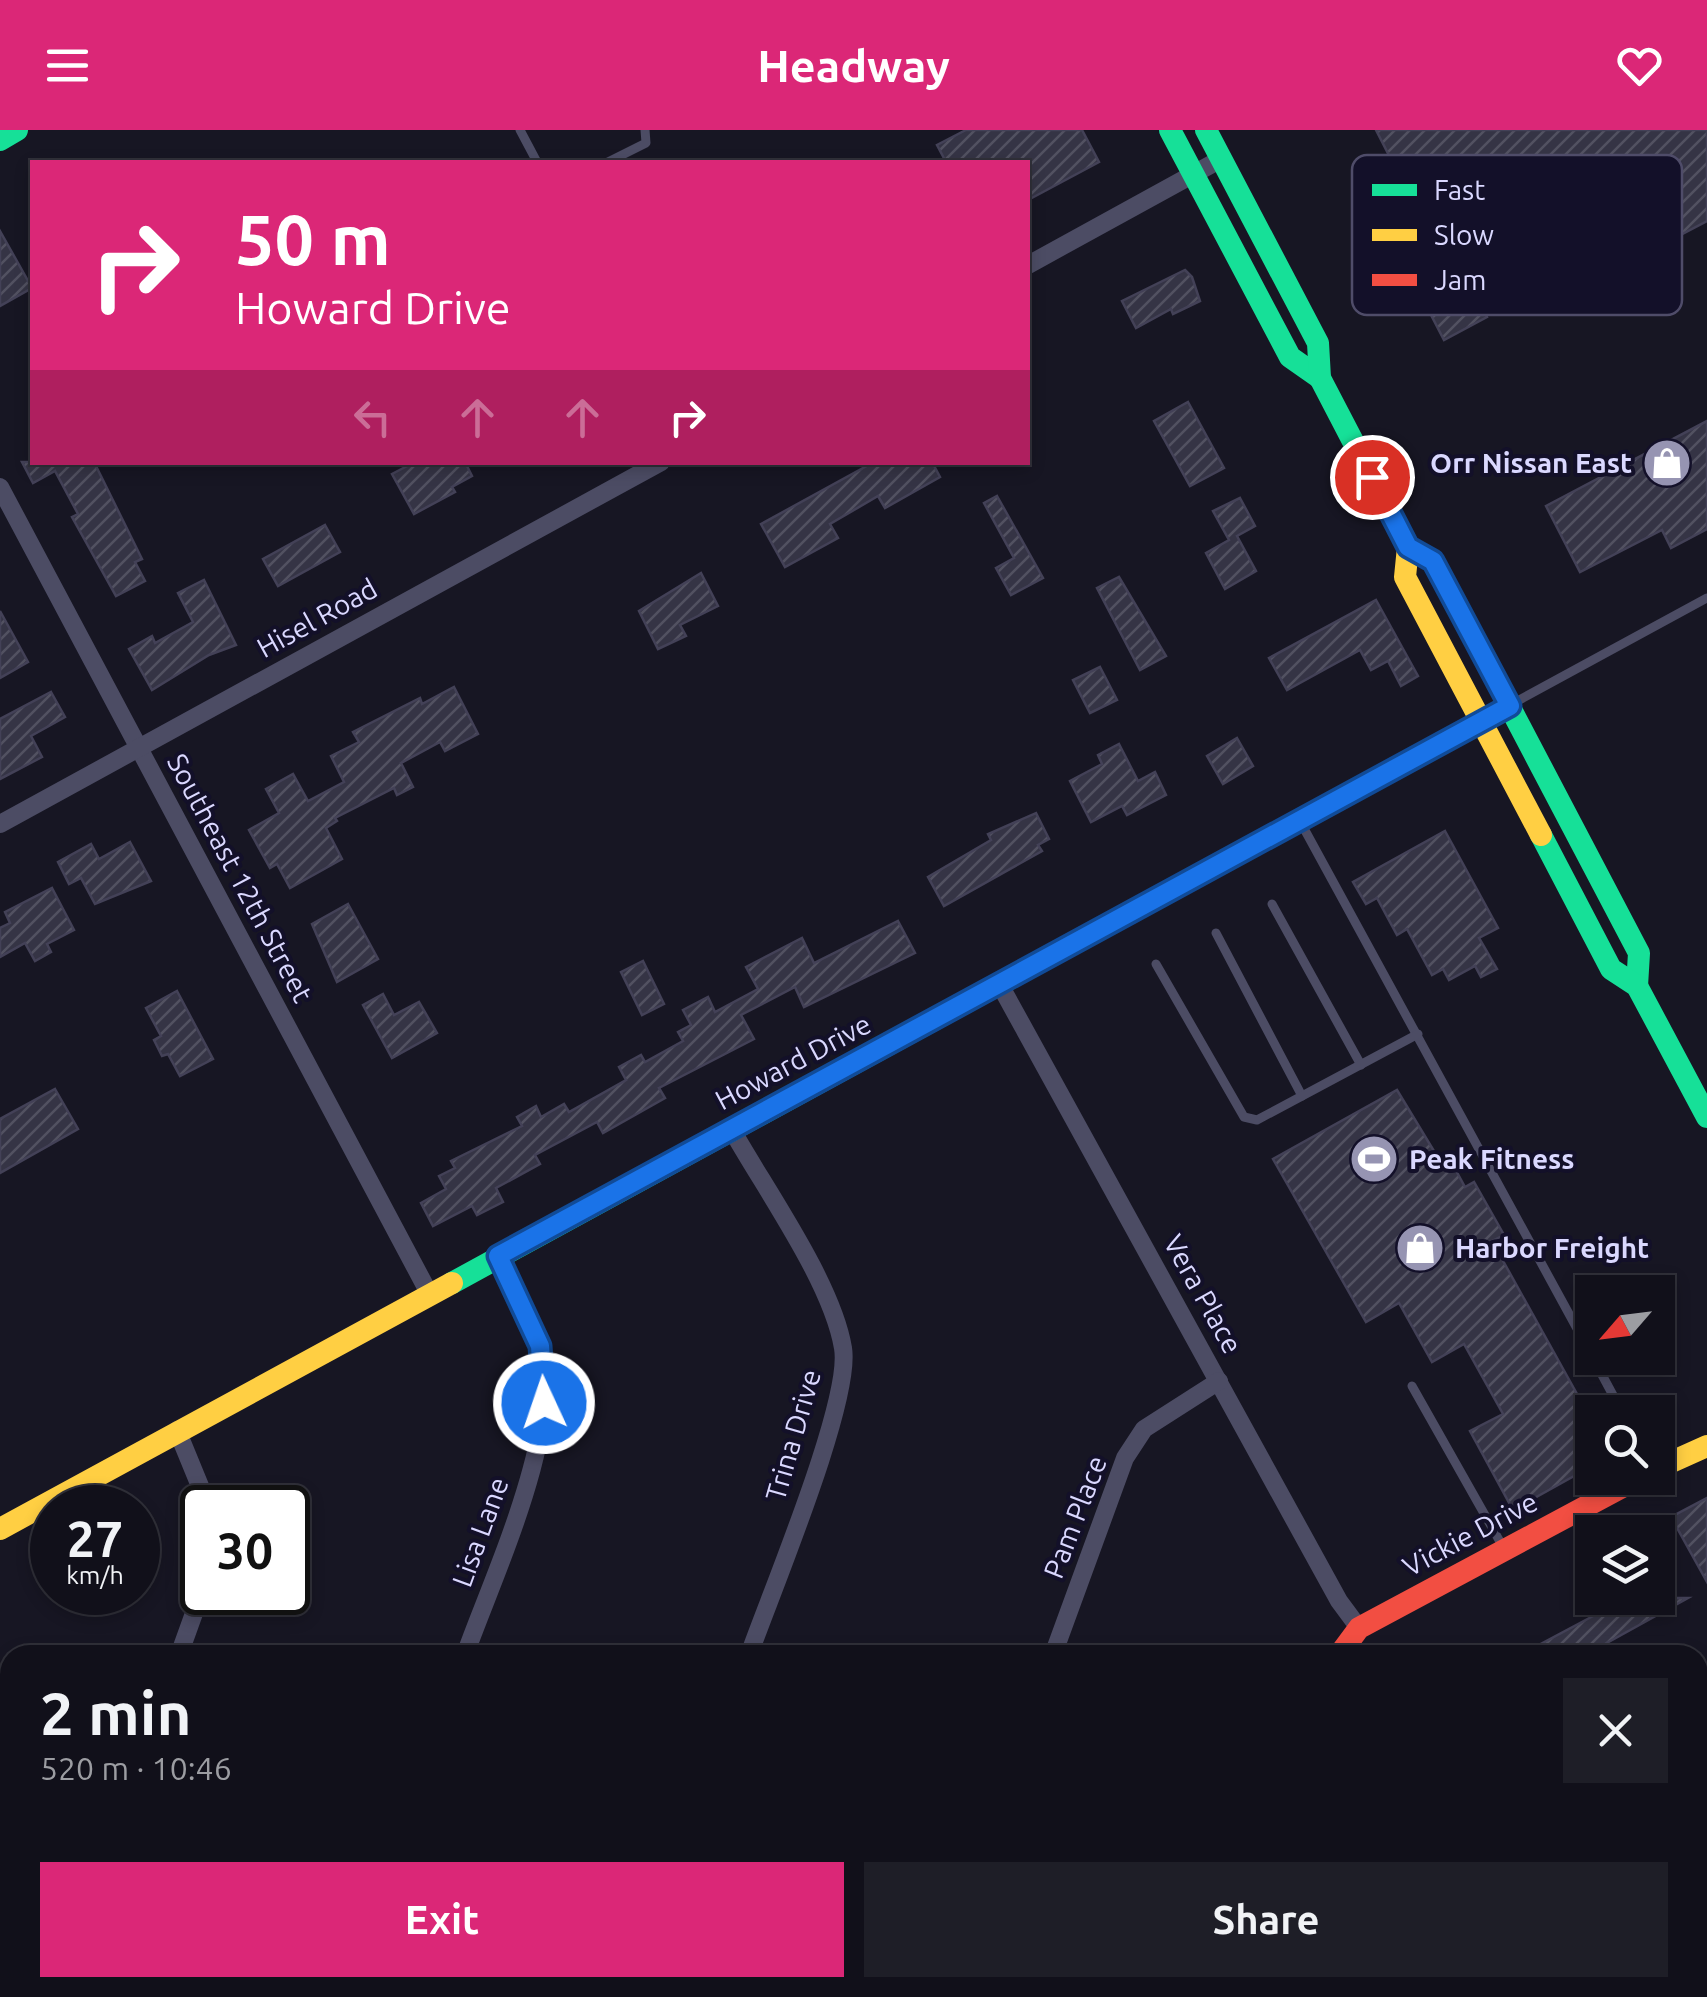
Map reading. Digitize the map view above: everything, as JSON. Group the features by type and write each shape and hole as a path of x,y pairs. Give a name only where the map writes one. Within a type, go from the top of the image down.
{"street":[{"path":"0,140 17,130"},
{"path":"1170,130 1290,357 1320,378"},
{"path":"1206,130 1318,343 1320,378 1408,547 1406,577 1611,968 1638,986 1707,1116"},
{"path":"1030,263 1221,159"},
{"name":"Hisel Road","path":"0,824 655,465"},
{"name":"Southeast 12th Street","path":"0,487 430,1295"},
{"path":"1408,547 1433,561 1640,953 1638,986"},
{"name":"Howard Drive","path":"0,1529 1510,706"},
{"name":"Vera Place","path":"1000,984 1339,1601 1359,1628"},
{"name":"Trina Drive","path":"732,1130 816,1278 844,1351 827,1435 753,1645"},
{"name":"Lisa Lane","path":"468,1645 542,1426 546,1381 540,1346 498,1256"},
{"name":"Pam Place","path":"1057,1645 1125,1458 1144,1429 1220,1381"},
{"path":"177,1430 200,1485"},
{"path":"1675,1460 1707,1446"},
{"name":"Vickie Drive","path":"1346,1645 1359,1628 1607,1495"},
{"path":"183,1645 193,1615"}],"lane":[{"path":"520,130 536,160"},
{"path":"612,160 646,143 645,130"},
{"path":"1510,706 1707,598"},
{"path":"1299,821 1575,1324"},
{"path":"1272,904 1361,1065"},
{"path":"1216,933 1302,1096"},
{"path":"1156,964 1237,1111 1257,1120 1418,1034"},
{"path":"1412,1386 1505,1549"}],"building":[{"path":"966,130 1082,130 1099,162 1030,199 1030,160 945,160 937,145"},
{"path":"1376,130 1707,130 1707,221 1682,234 1682,155 1389,155"},
{"path":"0,231 30,289 0,306"},
{"path":"1185,270 1192,277 1200,301 1173,314 1171,309 1136,328 1122,301"},
{"path":"1431,315 1486,315 1487,317 1444,340"},
{"path":"1188,402 1224,468 1190,486 1154,421"},
{"name":"Orr Nissan East","path":"1707,421 1707,529 1671,548 1662,530 1580,572 1546,506"},
{"path":"22,462 95,465 142,559 135,562 145,581 116,596 72,517 78,514 55,471 33,483"},
{"path":"409,465 466,465 472,476 452,487 455,492 414,514 392,474"},
{"path":"869,465 934,465 940,477 885,508 878,496 830,524 838,538 785,567 761,524"},
{"path":"997,496 1043,578 1011,595 996,568 1014,558 984,503"},
{"path":"1240,498 1255,526 1237,536 1256,571 1225,589 1206,553 1229,540 1213,511"},
{"path":"325,525 340,552 278,586 263,559"},
{"path":"701,573 718,606 680,625 686,636 658,649 639,611"},
{"path":"1119,577 1166,656 1140,670 1097,588"},
{"path":"204,580 236,645 209,655 152,690 129,649 152,636 155,643 193,622 178,593"},
{"path":"1376,600 1418,676 1401,686 1388,661 1371,670 1360,650 1287,690 1269,658"},
{"path":"0,611 28,662 0,678"},
{"path":"1100,667 1117,700 1090,713 1073,680"},
{"path":"454,687 478,734 445,751 440,742 401,763 413,787 397,795 394,788 335,818 337,821 326,828 342,859 290,888 277,864 270,868 249,830 279,813 266,789 293,774 308,801 344,782 331,756 359,742 353,732 420,698 422,704"},
{"path":"51,692 65,717 31,736 42,757 0,779 0,719"},
{"path":"1237,738 1253,766 1223,784 1207,756"},
{"path":"1119,744 1138,781 1155,772 1166,795 1127,815 1122,806 1091,822 1070,781 1102,764 1098,755"},
{"path":"1036,813 1049,839 1038,845 1042,851 944,906 928,877 991,840 988,834"},
{"path":"1445,831 1498,928 1479,938 1497,969 1481,977 1475,966 1449,980 1443,969 1432,975 1407,929 1397,935 1377,898 1366,904 1353,882"},
{"path":"130,842 151,881 95,904 81,878 69,884 58,862 91,844 99,859"},
{"path":"52,888 74,930 47,944 51,952 35,961 25,943 0,957 0,928 10,923 5,912"},
{"path":"348,904 378,959 337,982 312,924"},
{"path":"898,921 915,953 804,1007 795,987 741,1015 754,1039 659,1088 665,1098 603,1133 597,1122 535,1155 540,1164 496,1188 503,1202 477,1215 472,1206 433,1226 421,1203 446,1189 439,1176 455,1168 451,1161 522,1126 517,1117 536,1106 541,1117 564,1104 569,1112 626,1080 619,1067 641,1055 645,1062 683,1041 678,1032 691,1025 683,1010 708,997 715,1012 758,989 746,967 802,938 814,963"},
{"path":"643,961 664,1004 642,1015 621,972"},
{"path":"177,991 213,1059 180,1076 168,1054 162,1056 154,1040 161,1036 146,1008"},
{"path":"383,994 394,1015 419,1002 437,1033 392,1058 363,1005"},
{"path":"55,1089 78,1129 0,1173 0,1119"},
{"path":"1397,1090 1446,1171 1454,1167 1465,1187 1474,1182 1504,1235 1492,1241 1578,1395 1575,1475 1513,1510 1470,1431 1503,1414 1464,1344 1432,1362 1399,1303 1366,1322 1273,1159"},
{"path":"1707,1498 1707,1582 1675,1524 1675,1515"},
{"path":"1595,1615 1657,1615 1603,1645 1539,1645"}],"traffic: fast":[{"path":"0,140 17,130"},
{"path":"1170,130 1290,357 1320,378"},
{"path":"1206,130 1318,343 1320,378 1408,547 1433,561 1639,953 1637,986"},
{"path":"452,1283 1394,769"},
{"path":"1541,835 1611,969 1637,986 1707,1117"}],"traffic: slow":[{"path":"1408,547 1405,577 1541,835"},
{"path":"1394,769 1509,706"},
{"path":"0,1529 452,1283"},
{"path":"1675,1460 1707,1446"}],"traffic: jam":[{"path":"1346,1645 1359,1628 1607,1495"}],"place":[{"name":"Orr Nissan East","path":"1667,463"},
{"name":"Peak Fitness","path":"1374,1159"},
{"name":"Harbor Freight","path":"1420,1248"}],"route":[{"path":"544,1403 546,1381 540,1346 498,1256 1510,706 1433,561 1408,547 1372,477"}]}
